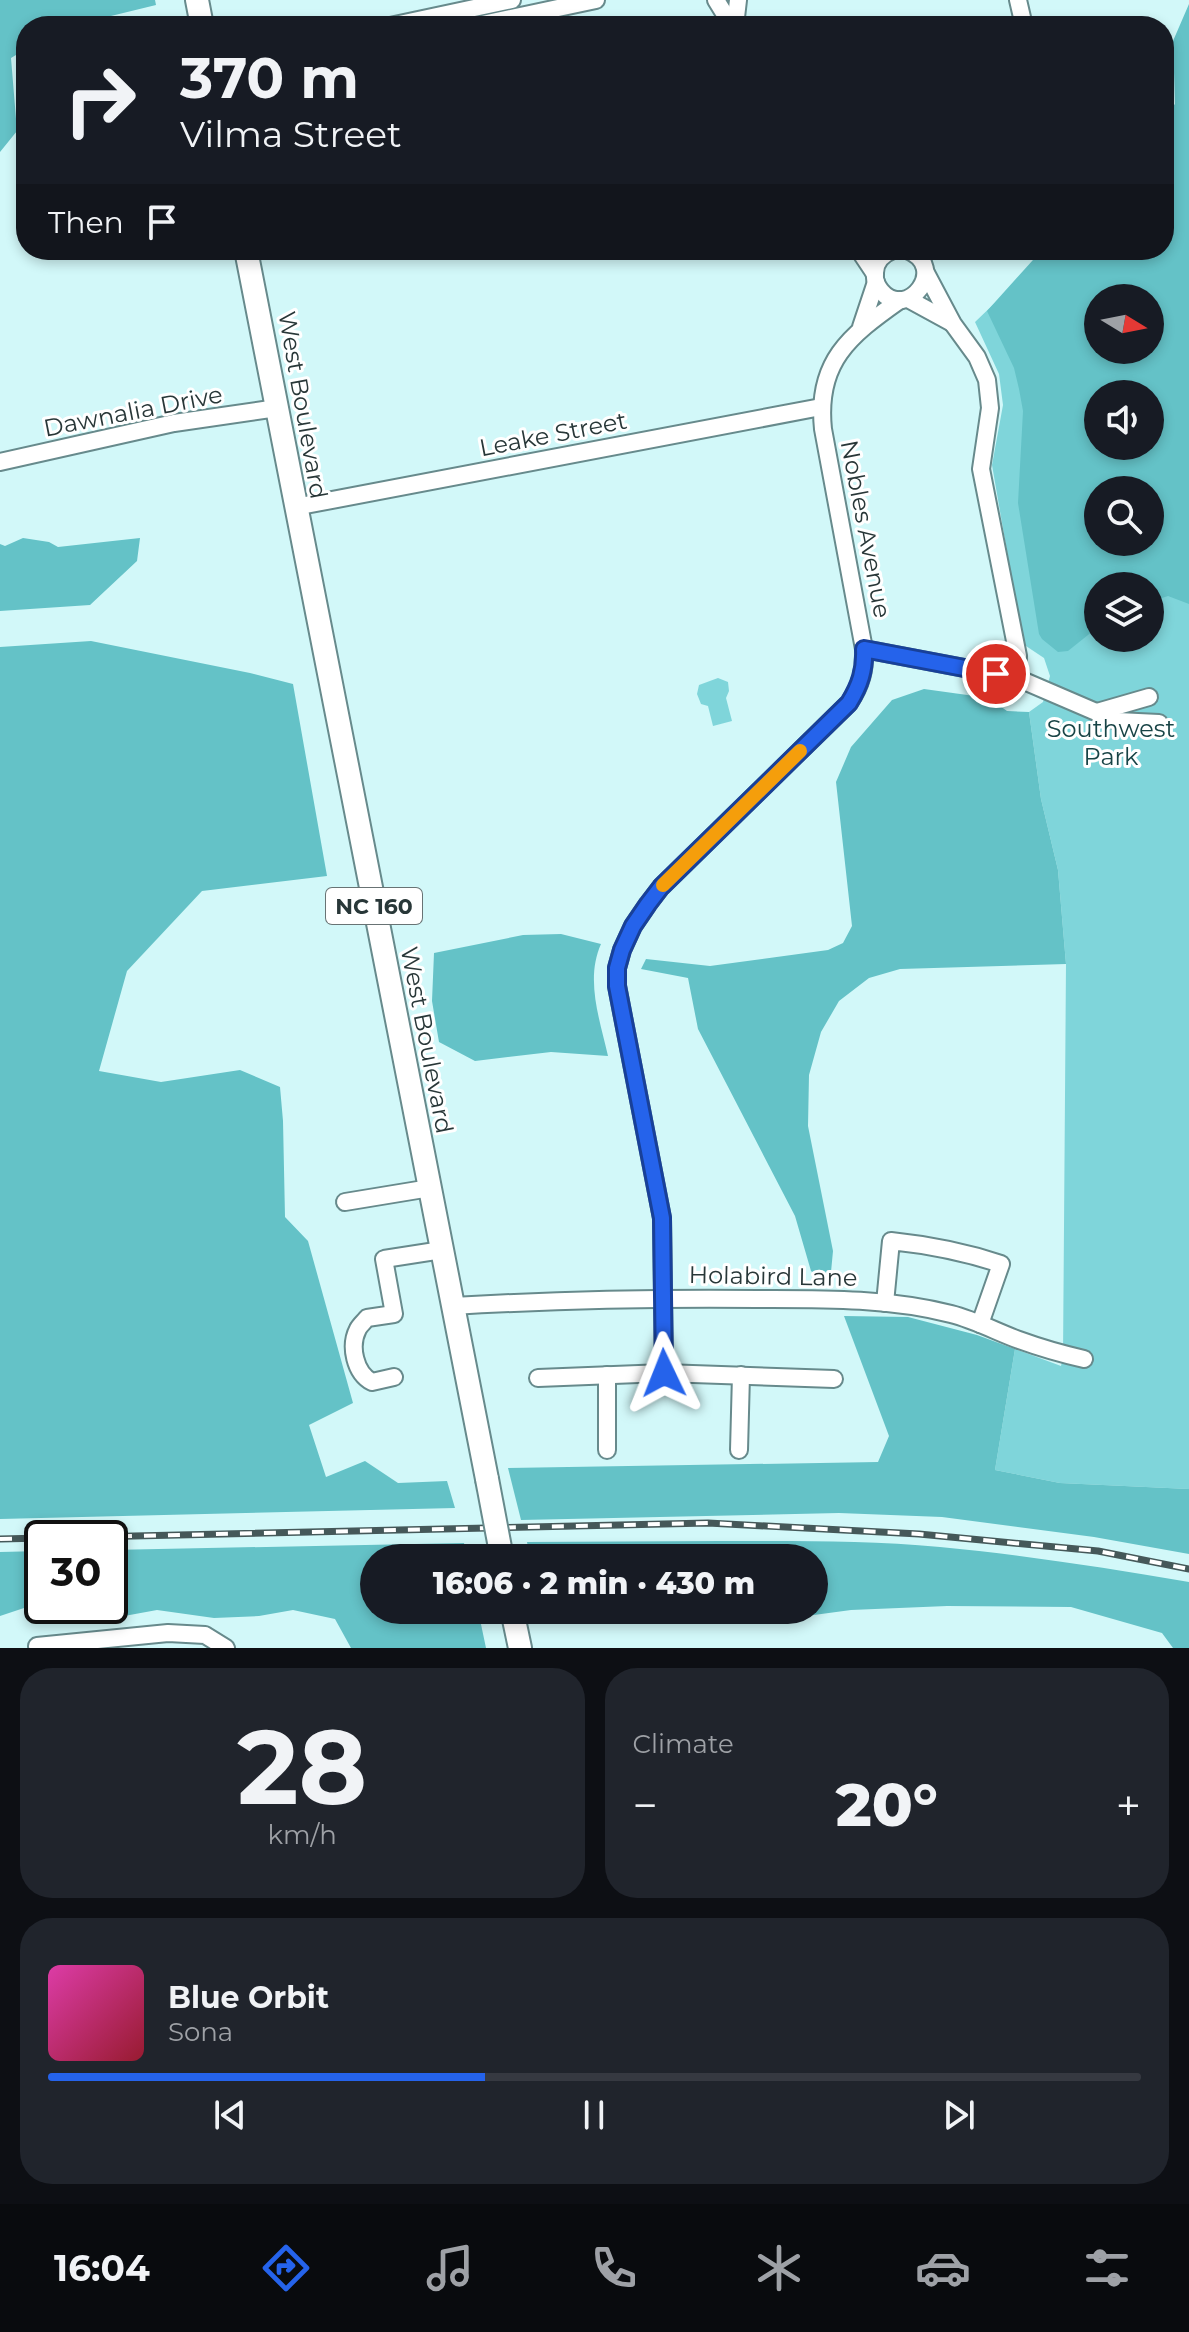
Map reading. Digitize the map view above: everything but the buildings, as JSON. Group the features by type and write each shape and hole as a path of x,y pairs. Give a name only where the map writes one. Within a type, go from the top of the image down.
{"main road":[{"name":"West Boulevard","path":"249,260 499,1544"},
{"path":"515,1624 520,1648"}],"street":[{"path":"437,16 512,0"},
{"path":"520,16 596,0"},
{"path":"865,260 885,295 904,299 953,324"},
{"name":"Nobles Avenue","path":"861,327 880,260"},
{"path":"904,299 920,290 927,262"},
{"path":"927,262 953,324 977,357 987,380 990,408 981,469 1018,656 1017,678"},
{"name":"Nobles Avenue","path":"664,1373 662,1218 617,986 617,968 633,926 661,887 849,703 858,690 864,672 864,649 821,407 825,379 831,366 861,327 904,299"},
{"name":"Leake Street","path":"295,507 821,407"},
{"name":"Dawnalia Drive","path":"0,462 174,423 277,408"},
{"path":"864,649 1017,678 1117,721 1159,723"},
{"path":"1097,712 1149,697"},
{"path":"345,1202 430,1188"},
{"path":"885,1303 891,1241 969,1253 1001,1264 980,1324"},
{"path":"394,1377 372,1382 364,1378 357,1364 354,1344 358,1329 367,1318 394,1314 384,1259 442,1250"},
{"name":"Holabird Lane","path":"453,1306 662,1299 838,1299 951,1314 1019,1340 1084,1359"},
{"path":"538,1378 664,1373 834,1379"},
{"path":"607,1375 607,1450"},
{"path":"739,1450 741,1375"},
{"path":"37,1646 168,1633 205,1635 226,1648"}],"green space":[{"name":"Southwest Park","path":"1189,117 1189,1489 1060,1483 995,1470 1015,1349 1061,1366 1063,1357 1066,964 1058,870 1041,799 1029,712 1043,702 1050,676 1044,658 1023,644 992,465 1003,405 999,374 975,322 1040,260 1174,260 1174,197"},
{"path":"718,678 728,682 726,698 732,721 713,726 708,706 701,704 697,694 699,685"}],"shaded area":[{"path":"0,0 155,0 156,5 111,16 16,16 16,55 11,58 16,132 0,152"},
{"path":"1189,4 1189,604 1164,597 1164,572 1084,572 1084,638 1068,651 1058,652 1039,634 1018,503 1023,411 1019,389 1014,368 987,311 1033,260 1174,260 1174,39"},
{"path":"23,538 49,542 58,547 140,538 137,561 90,605 0,611 0,544 5,546"},
{"path":"91,641 293,684 327,876 202,891 127,971 99,1071 161,1082 240,1070 280,1087 285,1217 308,1241 353,1403 309,1425 326,1477 365,1461 398,1483 447,1481 455,1508 0,1519 0,647"},
{"path":"924,689 989,698 1007,711 1029,712 1041,799 1058,870 1066,964 900,969 869,978 839,1001 821,1032 809,1075 808,1126 833,1251 831,1272 819,1278 811,1271 795,1216 698,1029 688,978 641,969 646,959 710,966 828,950 843,943 852,926 836,782 851,747 892,700"},
{"path":"561,934 601,944 596,958 594,986 608,1056 551,1052 475,1061 439,1042 432,1001 434,953 523,935"},
{"path":"844,1316 908,1317 977,1335 1015,1349 995,1470 1060,1483 1189,1489 1189,1554 1094,1537 942,1517 839,1513 521,1520 508,1468 878,1462 889,1436"},
{"path":"527,1542 858,1542 940,1547 1065,1562 1189,1582 1189,1648 1173,1648 1162,1633 1071,1607 947,1606 828,1613 828,1544"},
{"path":"360,1545 360,1624 481,1624 486,1648 351,1648 335,1619 293,1610 259,1616 214,1618 157,1610 128,1615 128,1550"},
{"path":"24,1551 24,1608 0,1616 0,1552"}],"railway":[{"path":"0,1539 708,1523 919,1534 1098,1551 1189,1569"}],"slow traffic":[{"path":"663,885 800,751"}],"route":[{"path":"664,1373 662,1218 617,986 617,968 633,926 661,887 849,703 858,690 864,672 864,649 996,674"}]}
